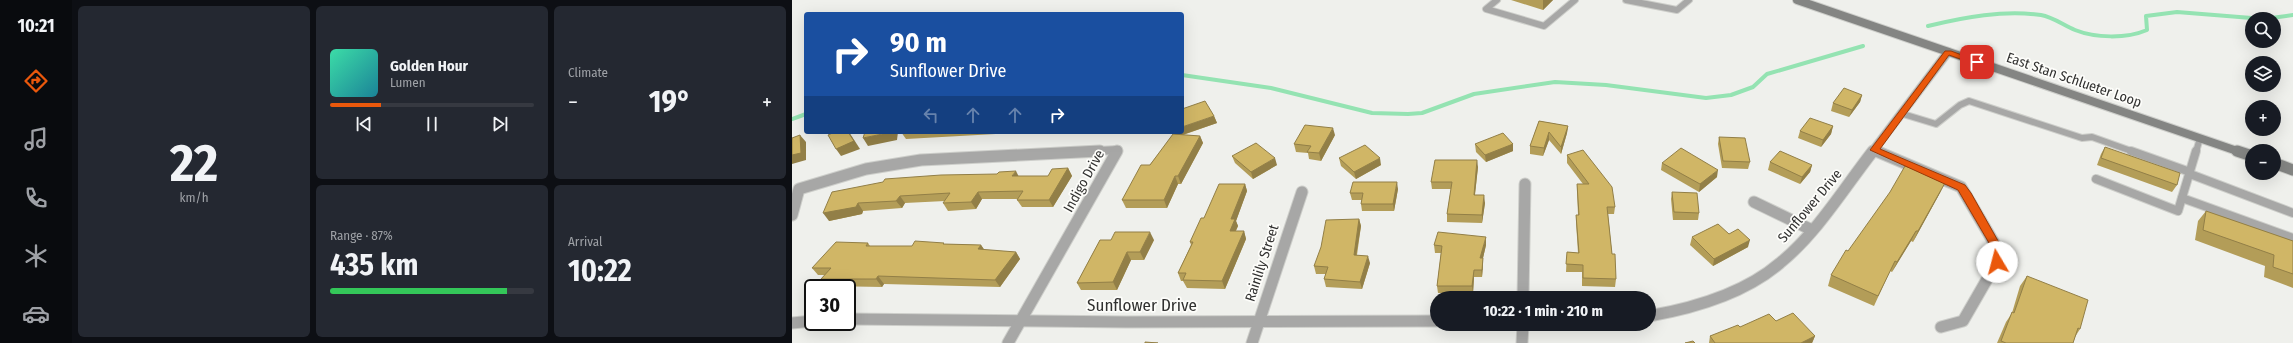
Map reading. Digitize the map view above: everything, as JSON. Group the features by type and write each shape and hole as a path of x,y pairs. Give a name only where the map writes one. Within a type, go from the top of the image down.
{"main road":[{"name":"East Stan Schlueter Loop","path":"1797,0 2245,154"},
{"path":"2281,166 2293,170"}],"street":[{"name":"Sunflower Drive","path":"1656,315 1676,312 1714,300 1745,287 1772,270 1812,230 1948,52"},
{"name":"Indigo Drive","path":"792,215 799,189 843,175 891,164 969,157 1118,150 1008,343"},
{"path":"1874,150 1961,187 1966,193 1997,248 1997,262 1963,321 1941,327"},
{"path":"1523,291 1525,184"},
{"name":"Rainlily Street","path":"1252,343 1302,192"},
{"path":"1754,202 1812,230"},
{"name":"Sunflower Drive","path":"856,319 911,318 1021,322 1430,321"},
{"path":"792,323 804,322"},
{"path":"1522,343 1523,331"}],"lane":[{"path":"1497,0 1486,9 1544,26 1574,0"},
{"path":"1626,0 1654,7 1677,10 1689,0"},
{"path":"1902,114 1936,124 1944,120 1958,104 1969,100 2082,138 2092,137 2293,213"},
{"path":"2096,179 2178,211 2200,138"},
{"path":"2182,198 2293,238"}],"building":[{"path":"1844,88 1862,95 1852,110 1833,103"},
{"path":"1205,101 1214,116 1184,126 1184,108"},
{"path":"1810,118 1833,126 1823,140 1800,131"},
{"path":"1539,121 1568,126 1561,147 1549,132 1544,148 1530,146"},
{"path":"1305,125 1333,128 1319,153 1307,152 1311,146 1294,144"},
{"path":"1503,133 1513,144 1485,155 1475,144"},
{"path":"849,134 854,141 836,149 828,135"},
{"path":"864,134 882,134 863,138"},
{"path":"1173,134 1200,136 1178,176 1175,176 1164,200 1122,200 1141,165 1150,165"},
{"path":"800,135 801,153 792,155 792,138"},
{"path":"1719,137 1745,138 1750,162 1723,161"},
{"path":"1256,143 1275,158 1251,172 1232,156"},
{"path":"1365,145 1380,158 1354,172 1339,158"},
{"path":"2105,147 2180,173 2177,185 2101,158"},
{"path":"1681,148 1718,170 1700,184 1662,163"},
{"path":"1583,150 1612,187 1615,207 1607,207 1612,254 1615,254 1616,279 1583,278 1583,265 1566,264 1567,252 1579,253 1576,215 1579,215 1577,184 1589,184 1567,155"},
{"path":"1780,151 1812,165 1802,177 1770,162"},
{"path":"1435,160 1477,160 1474,195 1484,195 1482,215 1447,214 1452,182 1431,182"},
{"path":"1905,166 1946,181 1918,231 1916,231 1897,262 1895,261 1878,296 1831,275 1846,250 1848,251 1890,192"},
{"path":"1068,168 1049,200 1017,200 1023,191 978,192 971,202 943,203 950,193 900,196 896,201 858,203 856,207 823,213 832,192 883,182 885,179 941,175 997,174 999,172 1016,171 1012,176 1048,176 1052,169"},
{"path":"1353,182 1397,182 1393,204 1361,204 1363,193 1350,193"},
{"path":"1219,184 1245,184 1231,219 1235,219 1230,231 1244,231 1222,281 1183,280 1186,273 1178,273 1193,242 1190,242 1201,218 1204,218"},
{"path":"1672,192 1697,193 1699,213 1674,212"},
{"path":"2206,211 2293,241 2293,274 2273,267 2274,255 2203,230"},
{"path":"1359,219 1354,255 1368,256 1360,282 1324,279 1328,267 1314,266 1321,247 1326,220"},
{"path":"1718,224 1729,234 1738,229 1750,240 1714,259 1692,237"},
{"path":"1115,232 1150,232 1140,252 1127,252 1113,282 1077,283 1100,240 1111,240"},
{"path":"1438,232 1486,237 1480,258 1483,258 1482,270 1474,270 1472,286 1437,286 1442,246 1434,245"},
{"path":"915,241 944,243 943,244 981,245 978,249 1016,252 995,280 878,276 876,279 821,279 831,268 812,268 836,242 868,243 866,246 912,246"},
{"path":"2027,276 2088,300 2080,329 2078,328 2073,343 2006,343 2001,341 2012,312 2014,313"},
{"path":"1793,313 1815,336 1801,343 1715,343 1710,336 1738,325 1740,327 1769,314 1776,321"}],"waterway":[{"path":"1928,26 1984,15 2013,13 2045,16 2075,30 2092,35 2120,36 2147,30 2146,16 2177,12 2264,19 2293,15"},
{"path":"1184,75 1271,88 1372,113 1408,114 1422,113 1474,94 1555,82 1606,85 1706,98 1731,95 1753,87 1767,74 1863,46"},
{"path":"792,119 804,115"}],"route":[{"path":"1977,62 1948,52 1913,101 1874,150 1961,187 1966,193 1997,248 1997,262"}]}
